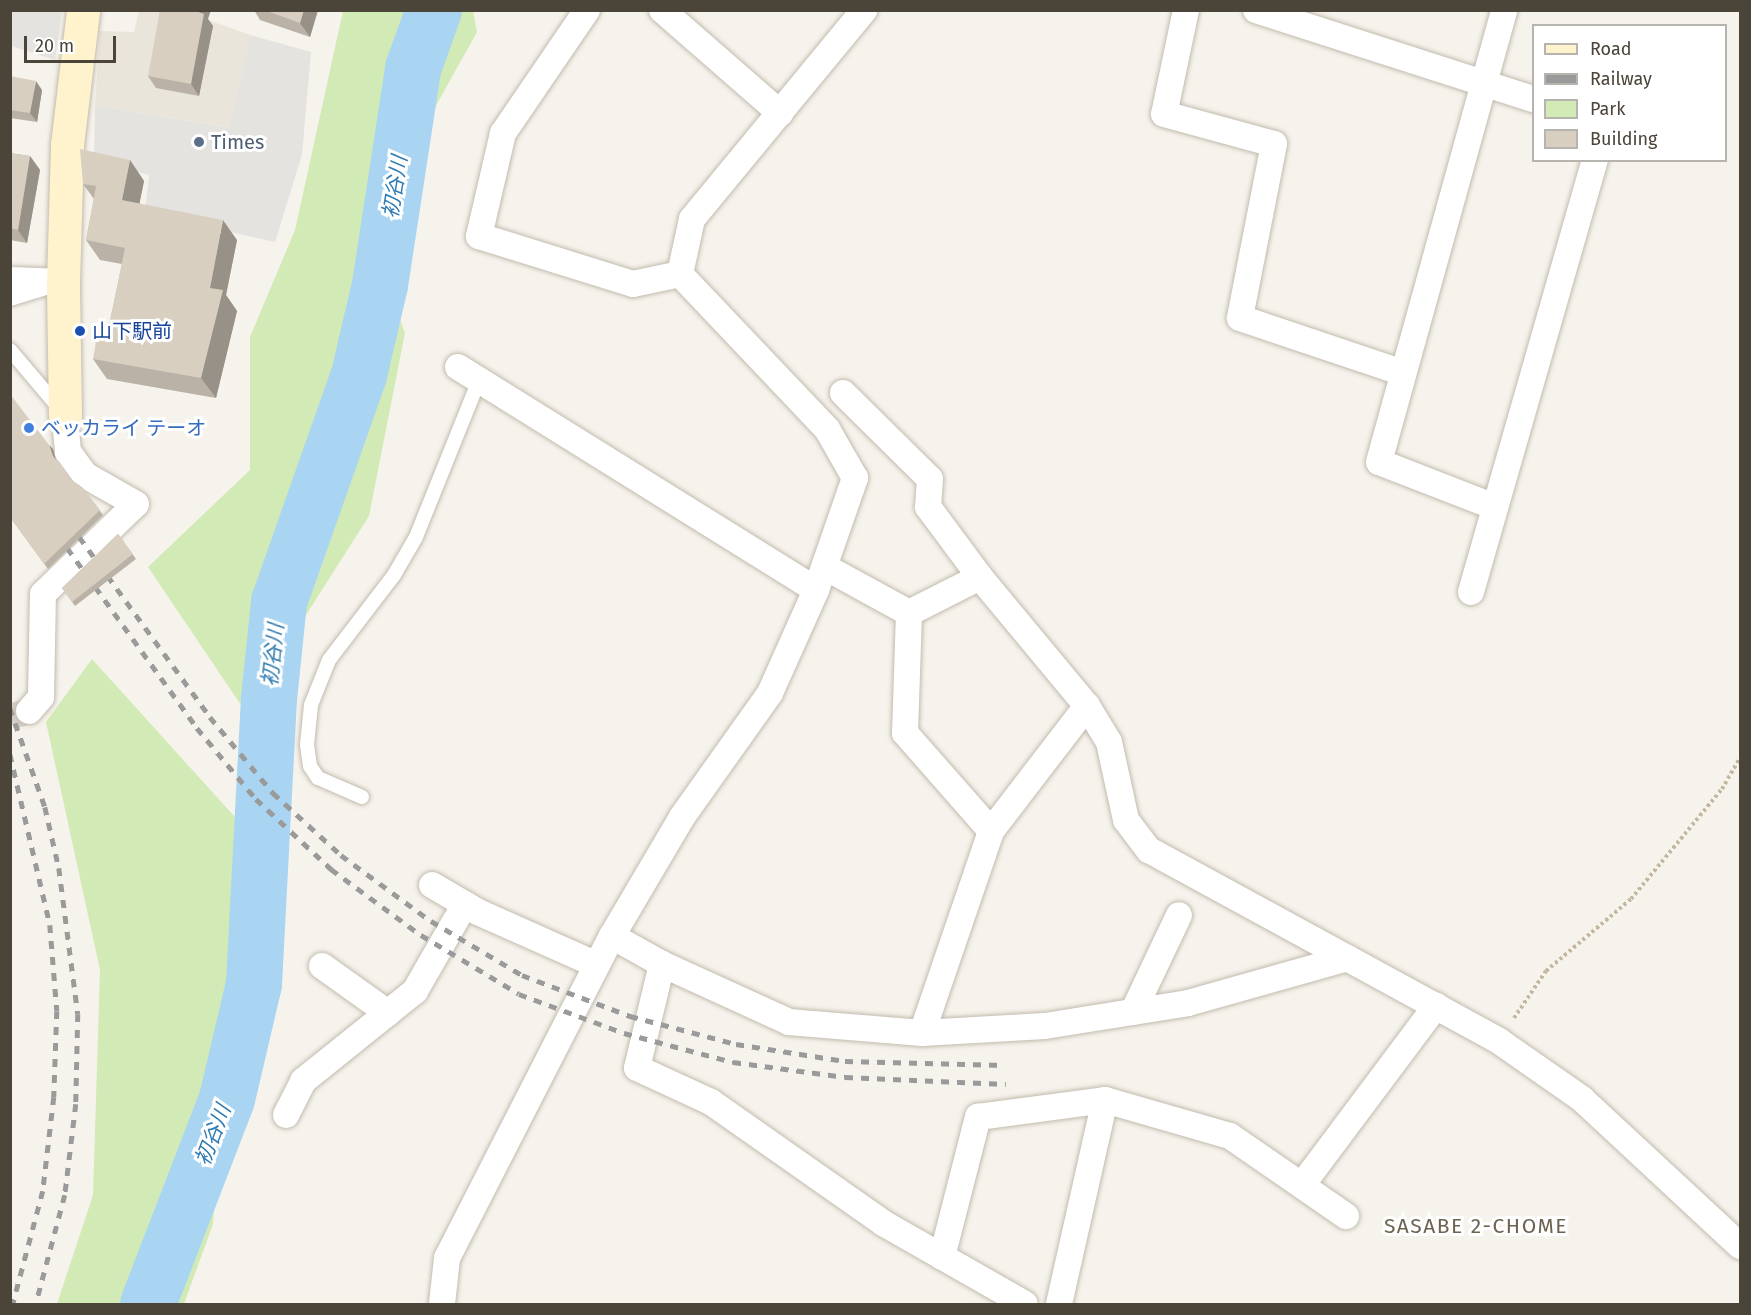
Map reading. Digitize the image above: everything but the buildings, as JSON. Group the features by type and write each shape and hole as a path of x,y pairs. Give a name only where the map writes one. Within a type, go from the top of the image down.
{"street":[{"path":"29,711 41,698 43,594 136,504 85,475 68,452 65,415 63,282 67,145 83,10"},
{"path":"587,10 503,133 479,236 633,284 680,274"},
{"path":"662,10 780,112"},
{"path":"680,274 692,219 864,10"},
{"path":"1186,10 1164,114 1274,144 1240,318 1403,373"},
{"path":"1256,10 1532,99"},
{"path":"1495,507 1379,462 1504,10"},
{"path":"1471,592 1594,162"},
{"path":"442,1305 447,1258 612,936 681,817 770,693 821,579 855,478 827,429 680,274"},
{"path":"10,280 63,282"},
{"path":"468,374 821,579 909,613 980,577"},
{"path":"843,393 930,479 928,507 980,577 1087,706 1109,742 1126,820 1149,850 1499,1041 1582,1099 1740,1246"},
{"path":"909,613 905,733 991,831"},
{"path":"922,1033 991,831 1087,706"},
{"path":"432,885 465,904 597,965"},
{"path":"286,1116 303,1081 415,991 465,904"},
{"path":"1133,1012 1179,915"},
{"path":"612,936 662,964 789,1022 922,1033 1045,1026 1188,1003 1348,958"},
{"path":"662,964 637,1068 711,1102 883,1223 1024,1305"},
{"path":"322,966 388,1013"},
{"path":"1302,1185 1436,1006"},
{"path":"942,1257 978,1118 1105,1100 1230,1136 1346,1216"},
{"path":"1059,1305 1105,1100"}],"lane":[{"path":"10,299 63,282"},
{"path":"10,350 65,415"},
{"path":"362,796 318,778 310,766 307,745 311,705 329,660 394,575 416,537 468,374"}],"path":[{"path":"1499,1041 1546,971 1631,899 1722,789 1740,758"}],"shaded area":[{"path":"10,11 62,11 55,60 11,46"},
{"path":"139,11 183,11 250,35 231,128 95,105 100,31 134,32"},
{"name":"Times","path":"250,35 311,52 302,155 275,242 145,213 149,175 94,160 95,105 230,128"}],"green space":[{"path":"343,11 473,11 477,32 366,231 405,333 369,516 245,711 148,567 250,470 250,337 295,230"},
{"path":"92,659 243,826 226,1000 213,1224 184,1304 57,1304 93,1195 100,970 46,722"}],"waterway":[{"name":"初谷川","path":"148,1304 227,1099 254,984 269,699 279,602 359,375 380,285 413,69 434,10"}],"tunnel":[{"path":"10,717 29,711"}],"railway":[{"path":"70,524 210,717 273,793 341,855 431,921 522,975 630,1016 736,1044 845,1061 1005,1065"},
{"path":"58,535 197,728 256,799 331,869 421,935 519,994 624,1033 733,1062 845,1077 1006,1084"},
{"path":"10,708 45,807 59,868 78,1014 76,1104 65,1195 36,1304"},
{"path":"10,754 50,925 57,1011 54,1097 43,1191 13,1304"}],"place":[{"name":"Times","path":"199,142"},
{"name":"山下駅前","path":"80,331"},
{"name":"ベッカライ テーオ","path":"29,428"}],"district":[{"name":"SASABE 2-CHOME","path":"1476,1226"}]}
